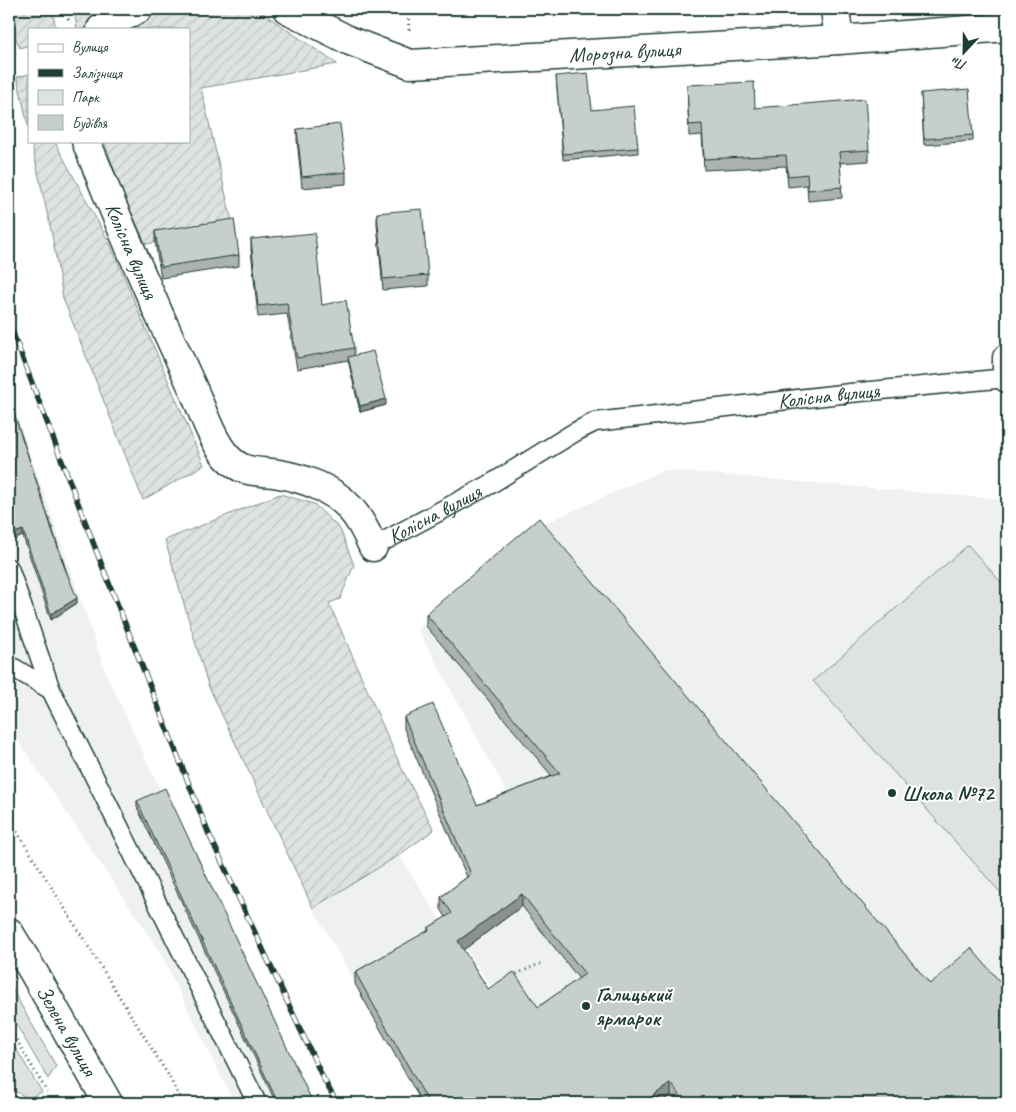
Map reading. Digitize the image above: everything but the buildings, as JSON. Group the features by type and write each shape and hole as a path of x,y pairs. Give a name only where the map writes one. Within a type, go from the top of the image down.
{"street":[{"path":"103,28 138,9"},
{"name":"Морозна вулиця","path":"288,9 350,41 410,64 839,40 1007,27"},
{"path":"835,9 839,40"},
{"name":"Колісна вулиця","path":"86,142 166,331 212,430 226,455 237,466 253,472 279,474 308,482 332,493 350,507 364,527 373,547"},
{"path":"1007,358 1007,378"},
{"name":"Зелена вулиця","path":"9,932 108,1103"}],"lane":[{"name":"Колісна вулиця","path":"373,547 489,485 549,447 595,422 840,394 1007,378"},
{"path":"9,568 51,690 257,1103"},
{"path":"9,665 51,690"}],"path":[{"path":"9,820 167,1073 183,1103"},
{"path":"511,977 544,962"},
{"path":"9,1027 47,1092"}],"shaded area":[{"path":"9,393 106,673 305,1103 234,1103 160,952 9,727"},
{"path":"664,470 1007,500 1007,1103 564,1103 441,909 533,841 418,629 546,523"},
{"path":"399,855 557,1103 424,1103 313,908"}],"green space":[{"path":"9,9 52,9 56,28 28,28 28,45 20,48 9,22"},
{"path":"74,9 117,9 88,28 77,28"},
{"path":"179,9 257,9 337,64 201,88 234,230 146,244 123,194 104,142 190,142 190,28 132,28 155,15"},
{"path":"28,74 28,126 17,77"},
{"path":"31,142 55,142 110,244 204,465 143,500 63,298 52,235"},
{"path":"280,494 314,504 340,529 354,565 340,599 329,603 401,767 434,830 399,855 313,908 208,685 165,540"},
{"path":"968,545 1007,589 1007,900 813,681"},
{"path":"9,984 56,1066 48,1079 9,1012"},
{"path":"9,1037 42,1092 28,1098 9,1088"}],"railway":[{"path":"9,323 101,563 208,832 323,1078 337,1103"}],"place":[{"name":"Школа №72","path":"892,793"},
{"name":"Галицький ярмарок","path":"586,1006"}]}
